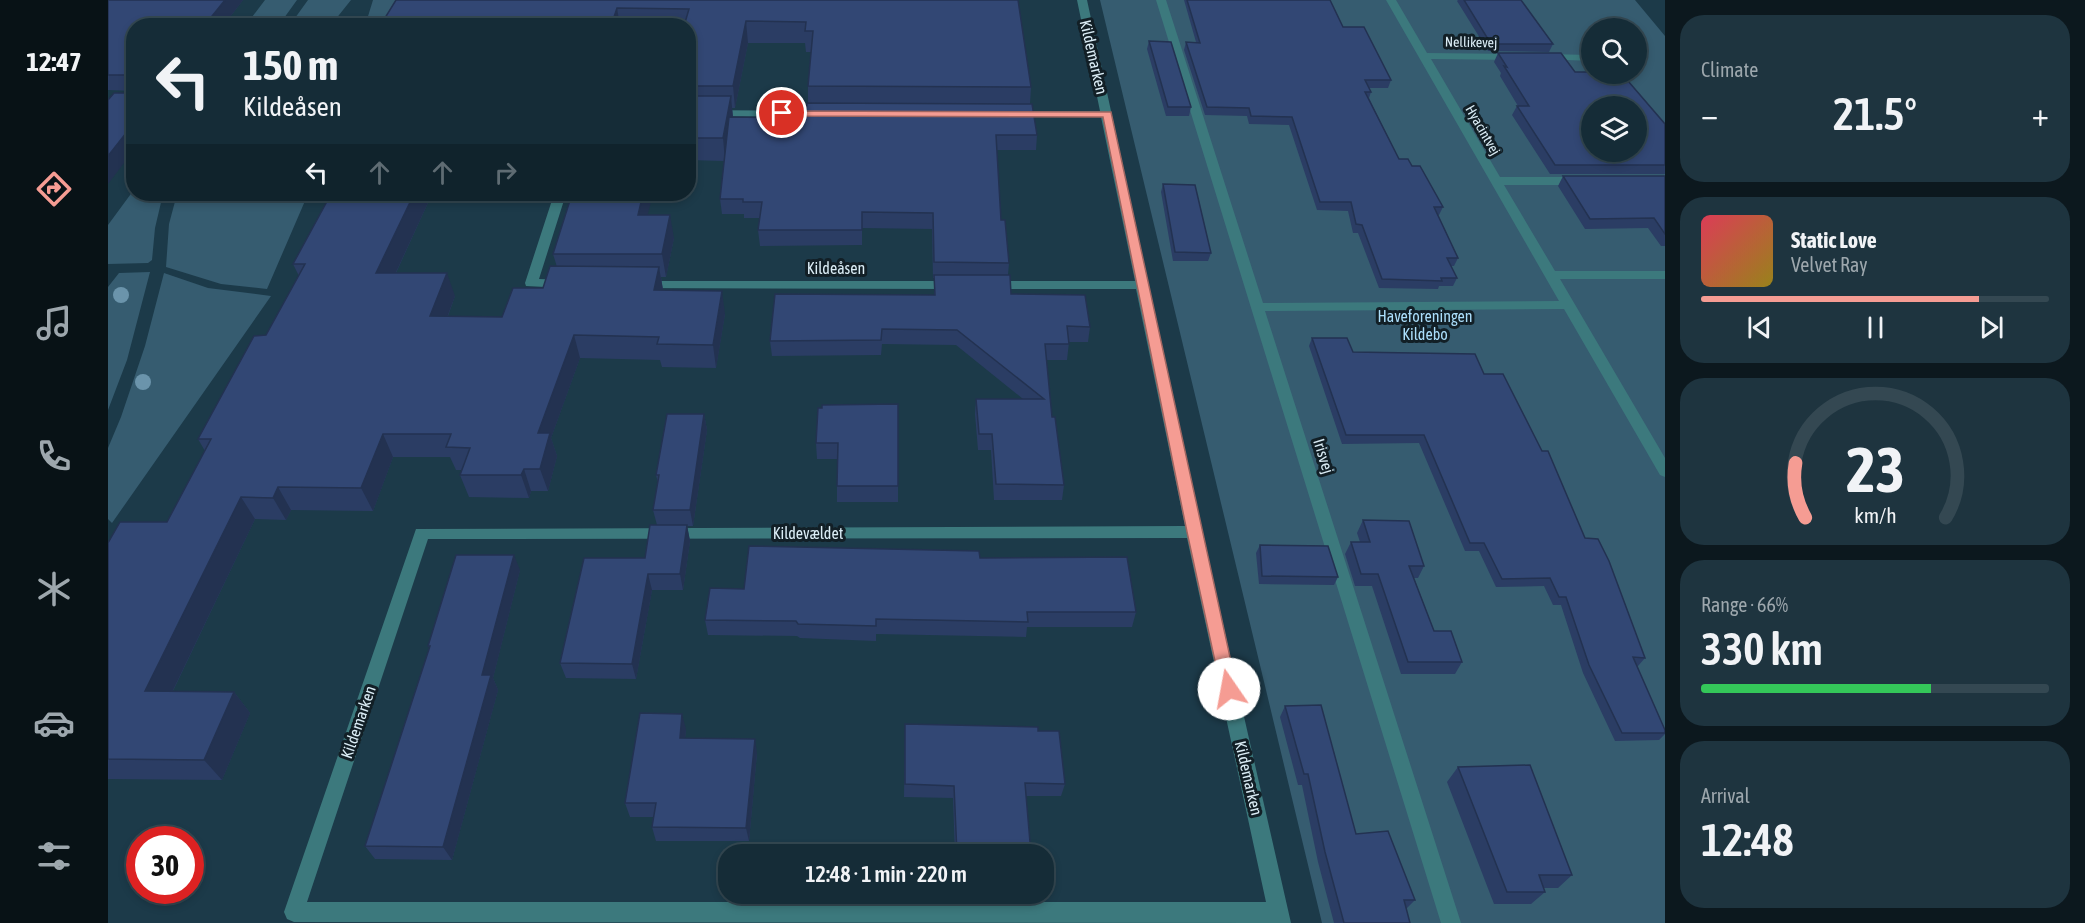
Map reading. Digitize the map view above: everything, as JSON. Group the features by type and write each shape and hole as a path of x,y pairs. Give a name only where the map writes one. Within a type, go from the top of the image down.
{"street":[{"name":"Kildemarken","path":"422,533 294,912 1280,917 1194,532 1082,0"},
{"name":"Irisvej","path":"1161,0 1451,923"},
{"name":"Hyacintvej","path":"1391,0 1664,468"},
{"name":"Nellikevej","path":"1422,56 1581,58"},
{"path":"696,113 841,114"},
{"path":"1005,114 1107,114"},
{"path":"1495,181 1597,180"},
{"path":"558,201 531,283 577,284"},
{"path":"1551,275 1665,275"},
{"name":"Kildeåsen","path":"635,284 1142,285"},
{"path":"1259,308 1568,305"},
{"name":"Kildevældet","path":"422,533 1194,532"}],"green space":[{"path":"265,0 297,0 284,18 251,18"},
{"path":"308,0 351,0 337,18 295,18"},
{"path":"373,0 423,0 406,18 367,18"},
{"name":"Haveforeningen Kildebo","path":"1100,0 1635,0 1665,36 1665,923 1322,923"},
{"path":"126,201 161,201 155,228 152,260 148,263 108,264 108,225"},
{"path":"175,201 305,201 267,289 221,284 166,267 169,224"},
{"path":"150,272 127,360 108,410 108,287 119,273"},
{"path":"164,273 208,288 271,296 112,523 108,519 108,448 145,346"}],"building":[{"path":"108,0 225,0 210,18 126,18 126,75 108,75"},
{"path":"396,0 1018,0 1031,87 808,86 813,31 805,31 806,22 746,21 733,86 696,86 696,18 686,18 689,9 617,8 614,18 385,18"},
{"path":"1187,0 1330,0 1343,27 1364,27 1391,80 1365,80 1371,92 1365,92 1399,159 1408,159 1412,166 1420,166 1443,207 1434,207 1458,258 1447,258 1457,278 1441,278 1442,281 1382,279 1362,225 1356,224 1351,202 1320,202 1292,117 1251,116 1249,108 1207,107 1186,42 1200,43"},
{"path":"1464,0 1521,0 1553,44 1491,44"},
{"path":"1149,41 1171,42 1191,107 1168,107"},
{"path":"1498,53 1561,53 1575,72 1581,72 1581,84 1631,84 1641,96 1581,96 1581,162 1647,162 1647,103 1665,124 1665,165 1555,165 1517,106 1529,106 1504,66 1507,67"},
{"path":"114,93 126,93 126,133 108,156 108,100"},
{"path":"696,96 731,96 723,138 696,138"},
{"path":"807,103 1032,104 1037,135 996,135 1001,220 1005,220 1009,263 934,262 933,213 862,212 862,230 758,230 762,202 720,199 729,117 805,118"},
{"path":"1563,176 1665,176 1665,234 1654,218 1590,219"},
{"path":"1163,184 1195,185 1211,253 1175,252"},
{"path":"327,201 411,201 376,273 447,273 430,316 502,317 513,288 543,288 550,266 659,267 654,290 722,291 713,345 657,344 659,337 574,335 538,433 550,433 540,469 524,469 521,475 460,475 470,448 446,447 451,434 383,434 361,488 278,487 273,498 241,497 145,691 234,692 204,760 108,759 108,543 120,522 167,522 211,439 198,439 254,336 266,335 305,264 293,264"},
{"path":"570,201 641,201 638,215 670,215 662,254 553,254"},
{"path":"934,275 1010,275 1011,294 1085,295 1090,327 1067,326 1069,344 1045,344 1052,417 1055,417 1064,485 996,484 992,434 979,434 976,399 1044,399 957,330 882,329 881,340 770,341 775,294 935,295"},
{"path":"1312,338 1347,338 1353,352 1475,354 1484,374 1503,374 1542,451 1548,451 1585,538 1598,539 1609,561 1645,658 1633,657 1665,733 1622,733 1589,665 1566,597 1559,597 1550,578 1502,579 1484,543 1470,543 1424,435 1346,435"},
{"path":"898,404 898,486 837,486 838,443 816,443 818,408 822,408 822,405"},
{"path":"667,414 704,414 690,510 653,510 659,475 656,475"},
{"path":"1363,520 1409,521 1424,566 1409,566 1434,631 1451,631 1462,662 1408,662 1378,574 1361,574 1351,542 1370,542"},
{"path":"650,525 687,525 680,574 648,574 632,664 560,663 584,558 645,558"},
{"path":"1260,545 1328,546 1338,577 1262,576"},
{"path":"749,546 979,551 980,558 1127,557 1136,612 1027,612 1028,622 876,619 876,626 798,624 796,621 705,620 710,588 744,589"},
{"path":"456,555 514,555 482,675 491,675 443,847 365,846 430,646 428,646"},
{"path":"1321,705 1356,834 1388,831 1415,900 1404,900 1410,923 1344,923 1308,774 1304,774 1285,706"},
{"path":"640,713 682,714 680,738 755,739 746,828 652,827 656,803 625,803"},
{"path":"905,724 1038,727 1038,731 1059,731 1065,784 1025,783 1030,844 957,844 954,786 905,784"},
{"path":"1530,765 1572,875 1539,875 1545,892 1507,892 1458,767"}],"route":[{"path":"782,113 1107,114 1229,689"}]}
